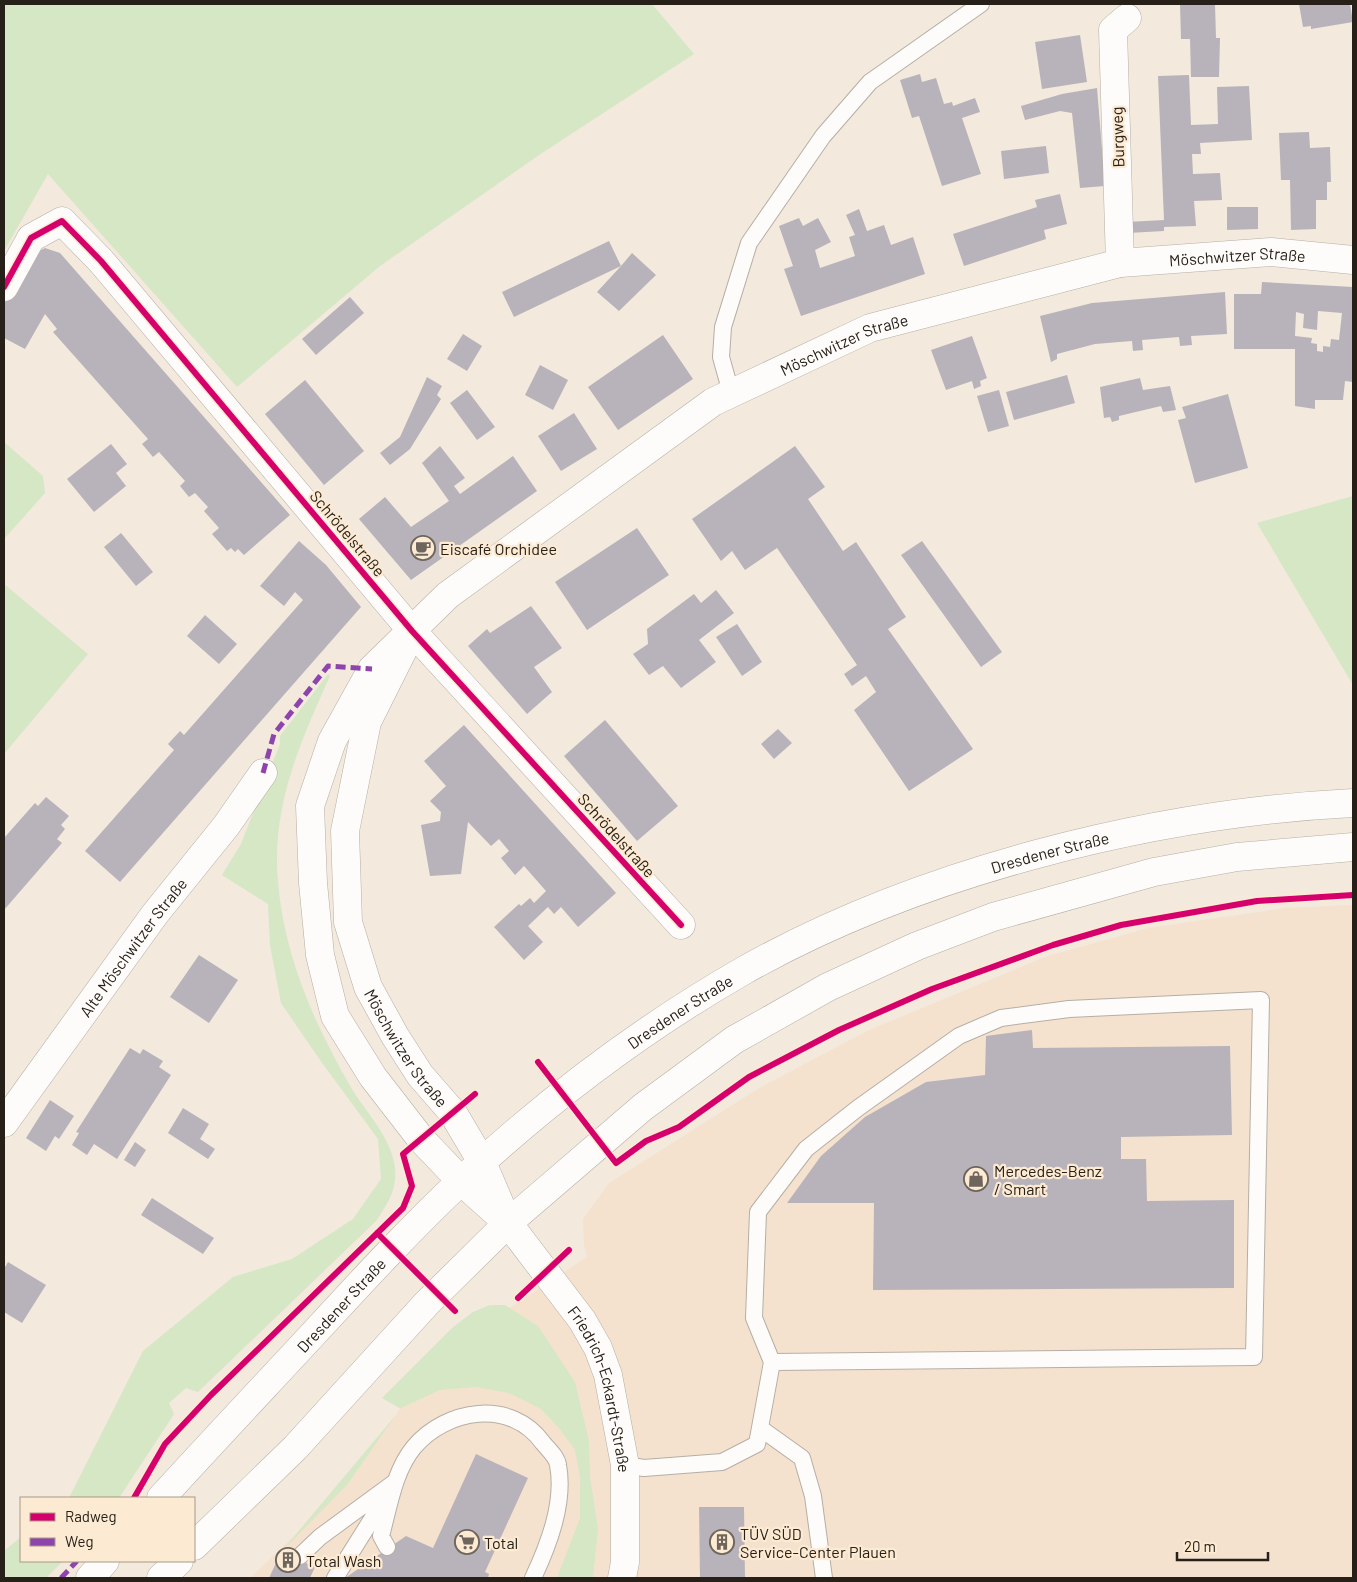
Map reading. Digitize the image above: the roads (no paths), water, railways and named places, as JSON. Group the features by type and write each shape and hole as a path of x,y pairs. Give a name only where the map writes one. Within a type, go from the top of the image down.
{"main road":[{"name":"Burgweg","path":"1120,263 1113,30 1127,18"},
{"name":"Schrödelstraße","path":"4,287 31,238 62,221 101,261 412,631 680,925"},
{"name":"Möschwitzer Straße","path":"508,1222 461,1181 406,1121 373,1077 335,1016 320,955 313,883 310,806 332,741 372,669 448,595 714,402 870,328 1120,263 1271,252 1353,260"},
{"name":"Möschwitzer Straße","path":"412,631 367,722 345,831 348,922 368,988 420,1075 453,1113 482,1162 508,1222"},
{"name":"Alte Möschwitzer Straße","path":"4,1123 155,914 226,826 263,773"},
{"name":"Dresdener Straße","path":"162,1497 392,1248 482,1162 563,1094 672,1014 746,970 813,936 899,899 969,875 1121,834 1224,814 1353,803"},
{"path":"195,1545 295,1448 427,1302 508,1222 643,1107 734,1040 828,987 917,946 992,917 1154,872 1237,857 1353,847"},
{"name":"Friedrich-Eckardt-Straße","path":"508,1222 582,1320 598,1348 608,1375 625,1465 625,1562 622,1578"},
{"path":"90,1578 104,1562"},
{"path":"161,1578 178,1562"}],"lane":[{"path":"731,393 721,357 722,327 749,243 823,136 870,82 981,4"},
{"path":"625,1465 644,1468 722,1462 757,1444 772,1362 754,1318 758,1212 806,1149 858,1108 959,1036 1001,1018 1069,1009 1261,1000 1254,1357 772,1362"},
{"path":"335,1578 395,1482 413,1448 431,1430 450,1419 474,1414 497,1414 519,1422 538,1436 558,1462 561,1496 533,1578"},
{"path":"760,1428 802,1458 813,1496 824,1578"},
{"path":"387,1547 381,1536 395,1482"},
{"path":"300,1556 320,1537 395,1482"}],"place":[{"name":"Eiscafé Orchidee","path":"423,548"},
{"name":"Mercedes-Benz / Smart","path":"976,1179"},
{"name":"Total","path":"467,1542"},
{"name":"TÜV SÜD Service-Center Plauen","path":"722,1542"},
{"name":"Total Wash","path":"288,1560"}]}
